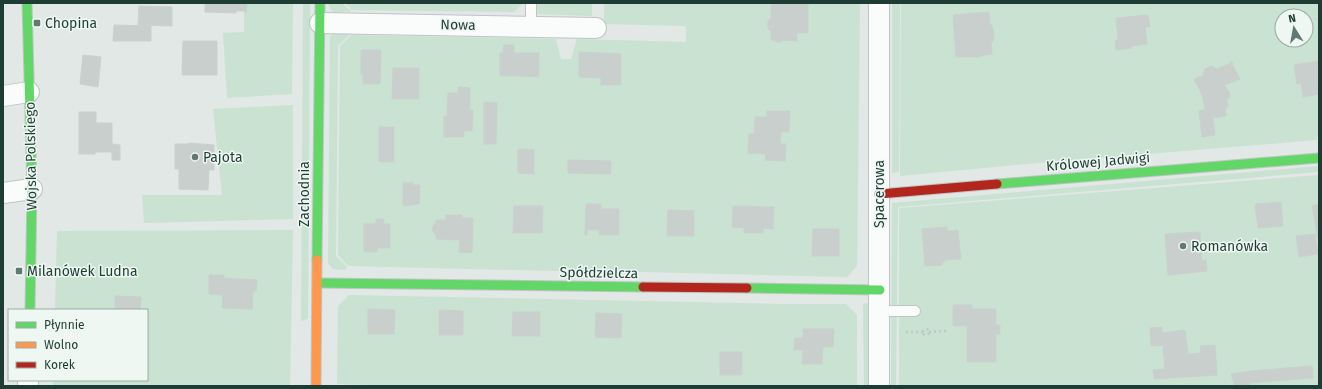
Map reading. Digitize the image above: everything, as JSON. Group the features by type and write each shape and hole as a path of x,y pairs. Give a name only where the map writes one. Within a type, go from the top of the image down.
{"street":[{"name":"Wojska Polskiego","path":"27,3 32,189 30,309"},
{"name":"Zachodnia","path":"316,386 320,3"},
{"name":"Spacerowa","path":"879,3 879,386"},
{"name":"Nowa","path":"320,23 596,28"},
{"path":"3,96 29,92"},
{"name":"Królowej Jadwigi","path":"879,194 1319,158"},
{"path":"3,193 32,189"},
{"name":"Spółdzielcza","path":"318,283 880,290"}],"lane":[{"path":"531,3 531,27"},
{"path":"880,311 915,311"}],"path":[{"path":"906,332 923,332 926,330 929,332 946,332"}],"green space":[{"path":"244,3 293,3 292,94 227,98 223,33 244,32"},
{"path":"303,3 310,3 308,319 301,321"},
{"path":"328,3 342,3 351,11 335,13 331,10"},
{"path":"345,3 523,3 514,12 352,10"},
{"path":"537,3 592,3 592,16 537,14"},
{"path":"604,3 860,3 857,266 847,277 348,266 338,255 340,46 351,35 556,39 561,59 571,59 577,39 686,42 686,26 604,24"},
{"path":"892,3 900,3 899,172 892,173"},
{"path":"901,3 1319,3 1319,136 1317,137 1317,140 900,176"},
{"path":"334,33 350,34 338,46 336,256 347,267 345,270 333,269 328,263 330,37"},
{"path":"293,105 293,219 144,223 142,195 222,195 213,109"},
{"path":"1319,166 1319,172 898,207 896,386 891,386 892,203"},
{"path":"1319,175 1319,386 899,386 899,208"},
{"path":"293,230 290,386 53,386 53,381 148,381 148,309 55,309 57,231"},
{"path":"349,295 846,304 857,315 857,386 396,386 337,384 338,306"},
{"path":"868,303 868,386 864,386 863,304"}],"building":[{"path":"205,3 247,3 246,13 245,11 236,11 236,13 205,12"},
{"path":"771,3 808,3 808,33 797,33 797,41 783,40 781,42 776,42 771,40 771,32 768,29 768,21 771,18"},
{"path":"139,6 172,7 172,26 138,25"},
{"path":"989,12 990,25 992,25 994,34 993,42 991,42 992,54 980,57 956,57 953,15"},
{"path":"1148,15 1150,27 1145,27 1147,44 1116,50 1115,41 1118,40 1116,18"},
{"path":"114,25 151,26 151,41 113,41"},
{"path":"183,41 217,41 217,75 182,75"},
{"path":"504,45 514,45 514,53 521,53 520,76 500,76 500,53 503,53"},
{"path":"361,50 381,50 380,84 363,84 363,74 361,74"},
{"path":"579,52 621,54 621,85 601,85 601,78 579,77"},
{"path":"521,53 539,53 539,77 520,76"},
{"path":"83,55 101,57 98,87 80,84"},
{"path":"1319,61 1319,94 1303,97 1301,83 1297,84 1294,65"},
{"path":"1230,62 1233,63 1232,64 1240,79 1224,85 1230,96 1227,100 1228,106 1225,110 1226,116 1213,118 1215,135 1202,137 1199,111 1205,110 1202,94 1194,79 1204,75 1205,69 1211,66 1217,69 1231,63"},
{"path":"393,68 419,68 419,99 392,99"},
{"path":"458,87 470,88 470,110 473,110 472,131 464,131 464,137 444,137 444,116 447,116 448,93 458,93"},
{"path":"484,102 497,103 496,144 484,144"},
{"path":"767,111 790,111 789,132 781,132 780,144 786,144 785,161 765,160 766,154 748,153 749,134 754,134 755,117 767,117"},
{"path":"79,112 96,112 96,123 112,123 112,144 120,145 120,160 112,160 112,152 79,154"},
{"path":"379,127 394,127 394,162 379,162"},
{"name":"Pajota","path":"189,143 214,145 214,170 209,170 208,190 179,189 179,169 175,169 175,144"},
{"path":"518,149 534,150 534,174 518,173"},
{"path":"568,160 611,161 611,174 568,173"},
{"path":"403,183 420,185 419,204 403,206"},
{"path":"1281,202 1283,226 1258,228 1255,204"},
{"path":"586,204 601,204 601,209 619,209 619,235 599,235 599,230 587,230 587,235 585,235"},
{"path":"1319,204 1319,239 1318,239 1312,206"},
{"path":"514,206 543,206 542,233 513,233"},
{"path":"733,206 774,207 773,229 763,228 763,233 744,233 744,228 732,227"},
{"path":"668,210 694,211 694,236 667,236"},
{"path":"446,215 462,215 462,218 473,218 472,253 459,252 460,240 436,239 436,235 432,231 433,226 436,220 446,220"},
{"path":"376,219 384,219 383,224 390,224 390,248 377,248 377,252 364,252 364,224 376,224"},
{"path":"947,227 947,231 958,230 961,259 945,260 945,262 942,262 942,265 925,266 922,229"},
{"path":"813,229 839,229 839,256 812,256"},
{"name":"Romanówka","path":"1200,232 1202,261 1206,260 1207,271 1168,275 1165,234"},
{"path":"1315,234 1318,254 1299,257 1296,236"},
{"path":"209,275 224,275 224,278 257,280 256,291 253,291 252,309 222,308 223,295 209,294"},
{"path":"115,296 141,297 140,309 115,309"},
{"path":"953,305 972,305 972,309 996,309 996,325 1000,325 1000,334 996,334 996,362 967,362 967,326 953,326"},
{"path":"368,309 395,310 394,334 368,334"},
{"path":"439,310 463,311 463,335 439,335"},
{"path":"513,312 540,312 540,336 512,336"},
{"path":"596,313 622,314 621,338 595,337"},
{"path":"1162,327 1162,333 1185,330 1188,354 1201,353 1200,346 1215,345 1217,375 1154,379 1153,370 1165,369 1163,345 1151,346 1150,328"},
{"path":"803,329 834,329 833,347 823,347 822,364 802,364 803,350 794,350 795,338 803,338"},
{"path":"720,352 742,352 742,375 720,375"},
{"path":"1312,366 1313,378 1250,383 1250,386 1235,386 1231,374 1251,371"}],"traffic: fast":[{"path":"27,3 32,189 30,309"},
{"path":"317,260 320,3"},
{"path":"997,184 1319,158"},
{"path":"318,283 643,287"},
{"path":"747,288 880,290"}],"traffic: slow":[{"path":"316,386 317,260"}],"traffic: jam":[{"path":"879,194 997,184"},
{"path":"643,287 747,288"}],"place":[{"name":"Chopina","path":"37,23"},
{"name":"Pajota","path":"195,157"},
{"name":"Romanówka","path":"1183,246"},
{"name":"Milanówek Ludna","path":"19,271"}]}
